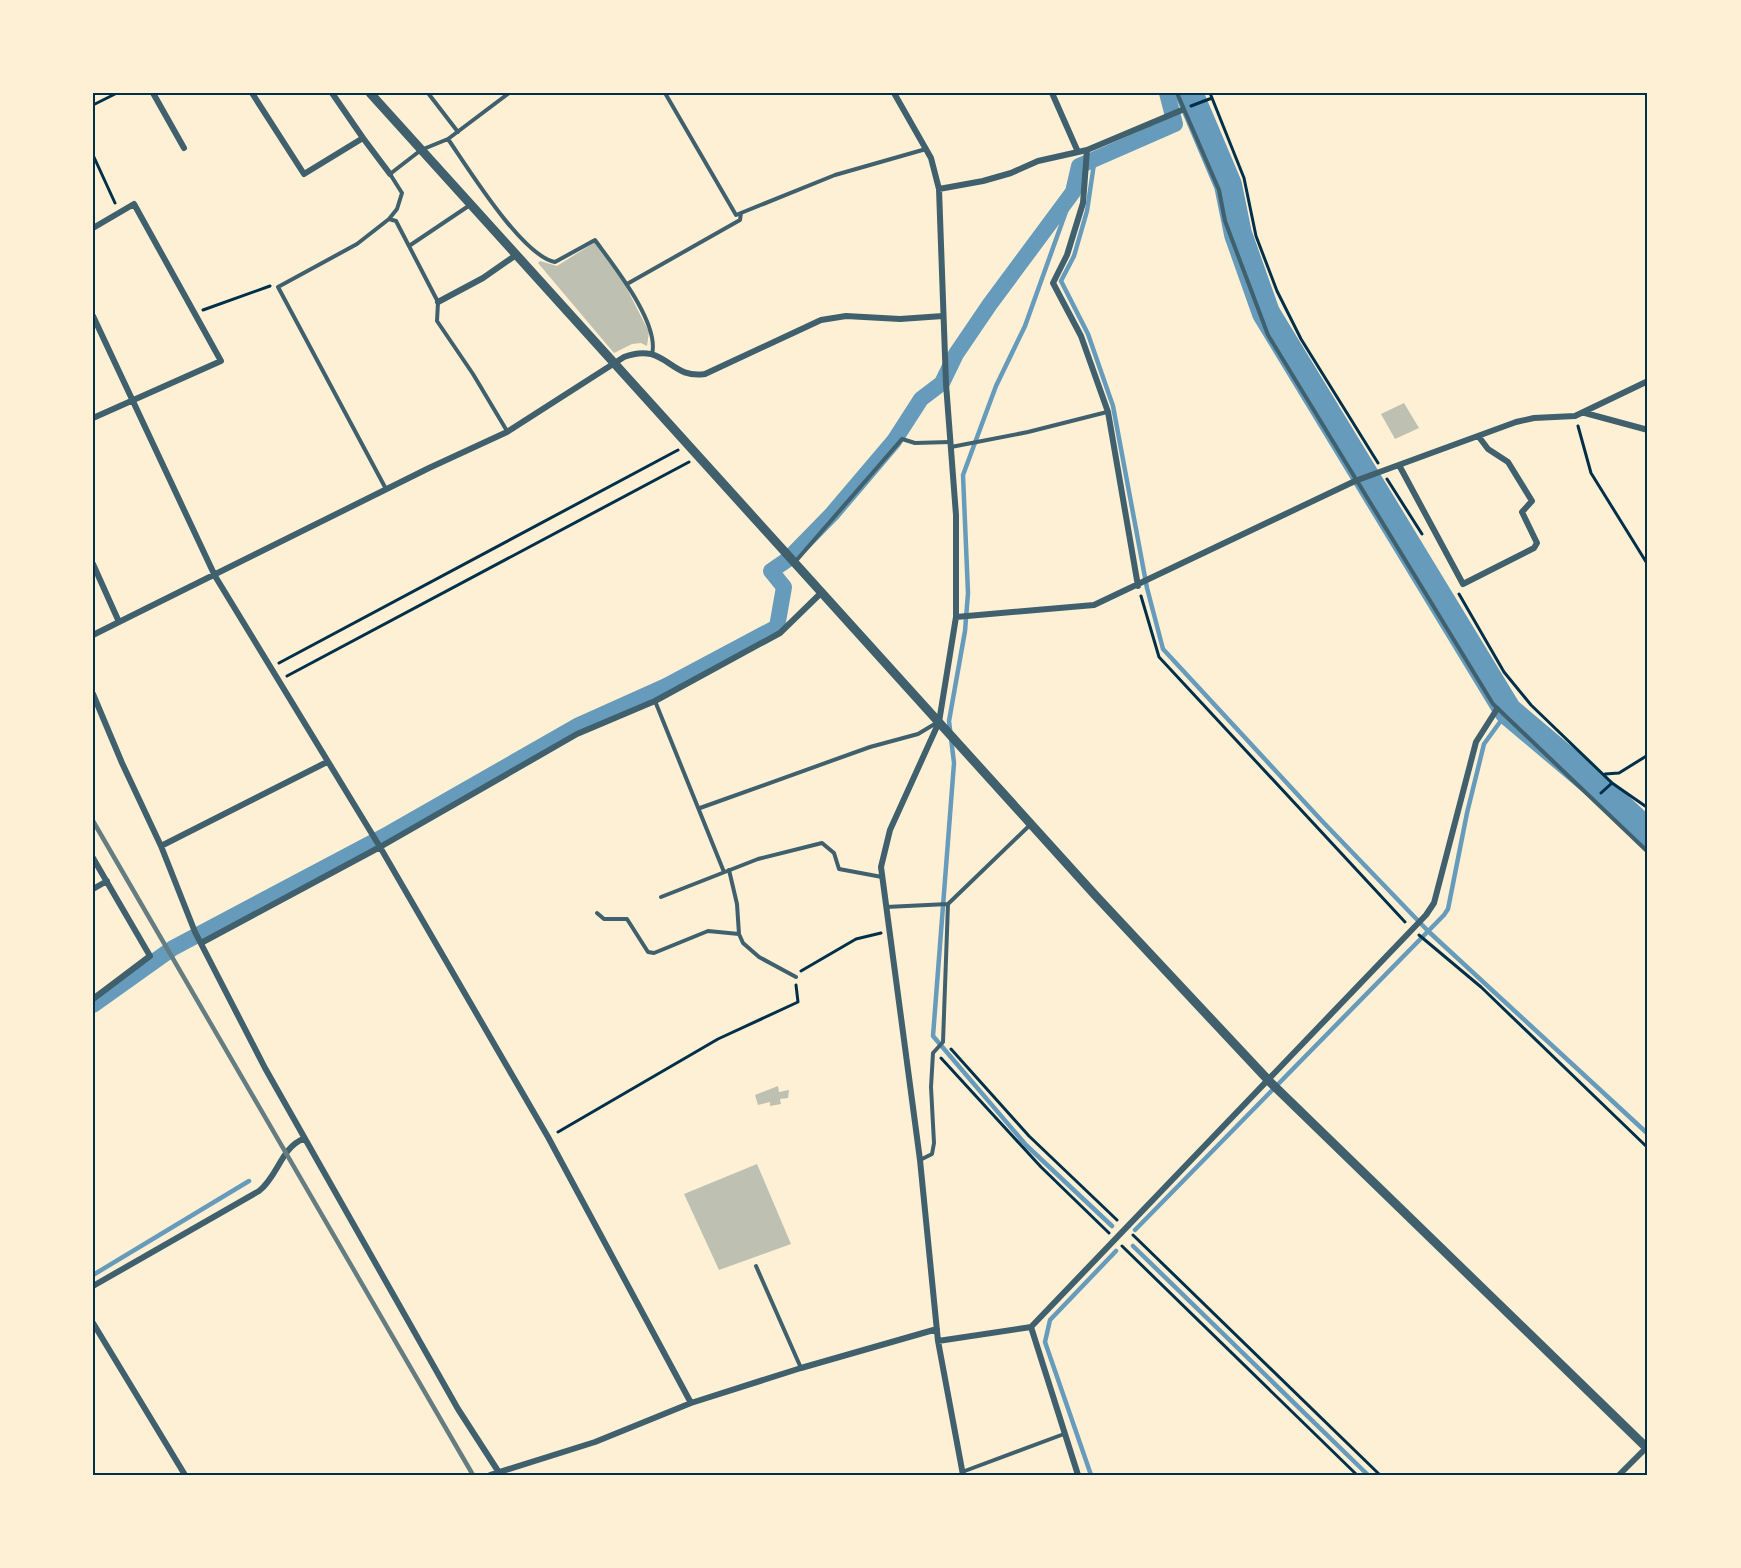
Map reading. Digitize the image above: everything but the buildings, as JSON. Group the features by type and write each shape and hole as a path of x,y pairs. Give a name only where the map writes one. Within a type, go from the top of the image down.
{"street":[{"path":"153,93 184,148"},
{"path":"252,93 304,174 363,138"},
{"path":"333,93 390,174"},
{"path":"370,93 939,722 1269,1081 1647,1447 1619,1475"},
{"path":"894,93 927,149 939,189 946,384 956,515 956,618 939,722 890,830 883,853 882,876 920,1160 938,1341 962,1474"},
{"path":"1052,93 1078,152"},
{"path":"939,189 983,181 1038,161 1087,150 1182,110"},
{"path":"1087,150 1083,203 1067,255 1053,283 1082,336 1108,412 1138,586"},
{"path":"93,228 134,204 221,361 93,418"},
{"path":"438,302 483,278 516,255"},
{"path":"93,316 215,576 272,666 327,762 380,847 548,1137 691,1403"},
{"path":"93,635 386,489 507,432 634,353 652,354 693,376 705,374 821,320 846,316 900,319 943,316"},
{"path":"956,618 1094,605 1153,579 1355,481 1525,420 1575,416 1584,413 1615,395 1648,381"},
{"path":"1584,413 1648,430"},
{"path":"1399,465 1463,584 1534,548 1537,543 1522,512 1532,501 1508,462 1488,449 1479,437"},
{"path":"93,564 119,622"},
{"path":"201,943 380,847 578,734 655,701 780,633 822,592"},
{"path":"93,694 161,846 195,932 303,1139 458,1409 498,1471"},
{"path":"938,1341 1030,1327 1413,930 1434,903 1476,742 1497,709"},
{"path":"161,846 327,762"},
{"path":"93,858 150,956 93,999"},
{"path":"93,890 107,881"},
{"path":"93,1286 259,1191 266,1185 291,1144 303,1139"},
{"path":"93,1323 185,1475"},
{"path":"1030,1327 1078,1475"},
{"path":"489,1475 595,1442 691,1403 801,1368 937,1329"}],"lane":[{"path":"428,93 458,132"},
{"path":"386,489 278,287 357,244 389,219 397,209 402,193 390,174 421,150 448,139 509,93"},
{"path":"665,93 736,215 836,175 927,149"},
{"path":"1176,93 1219,190 1225,221 1268,335 1355,481 1497,709 1648,852"},
{"path":"448,139 486,194 534,252 555,262 596,240 627,284 651,331 654,346 652,354"},
{"path":"409,246 471,204"},
{"path":"627,284 740,220 741,213"},
{"path":"389,219 396,221 438,302 437,321 473,374 507,432"},
{"path":"794,561 902,439 915,443 951,445 1028,432 1108,412"},
{"path":"655,701 726,871 737,904 739,934 748,950 796,977"},
{"path":"700,808 870,747 918,734 939,722"},
{"path":"886,907 948,904 1032,824"},
{"path":"661,897 758,860 822,843 834,853 839,869 882,876"},
{"path":"920,1160 932,1154 934,1143 931,1087 935,1051 942,1042 948,904"},
{"path":"597,914 604,920 627,919 648,952 654,953 708,931 739,934"},
{"path":"756,1266 801,1368"},
{"path":"962,1474 1064,1434"}],"path":[{"path":"93,105 117,93"},
{"path":"1210,93 1244,178 1256,236 1276,291 1301,339 1381,472"},
{"path":"1182,110 1212,98"},
{"path":"93,155 119,213"},
{"path":"195,314 272,285 278,287"},
{"path":"1575,416 1591,473 1648,565"},
{"path":"272,666 687,445"},
{"path":"280,680 698,457"},
{"path":"1138,586 1159,657 1386,905 1413,930"},
{"path":"1486,642 1504,672 1531,705 1612,783 1648,808"},
{"path":"1605,774 1619,773 1648,755"},
{"path":"1594,801 1612,783"},
{"path":"548,1137 717,1039 798,1002 796,977 803,968 856,939 889,932"},
{"path":"1425,940 1481,987 1648,1148"},
{"path":"942,1042 1029,1136 1380,1475"},
{"path":"935,1051 1041,1167 1357,1475"}],"waterway":[{"path":"93,1005 173,948 390,833 579,725 666,686 777,627 784,587 771,571 787,560 832,514 894,441 921,399 942,383 956,354 990,304 1073,192 1079,166 1175,124 1167,93"},
{"path":"1189,93 1228,185 1238,234 1266,313 1508,711 1597,786 1648,833"},
{"path":"1095,157 1087,211 1074,256 1061,281 1088,334 1113,406 1147,588 1163,649 1322,821 1428,931 1648,1134"},
{"path":"1073,192 1025,326 996,386 963,475 968,593 965,631 949,721 954,763 933,1036 1026,1145 1112,1226"},
{"path":"1135,1230 1444,915 1448,909 1467,813 1484,744 1508,711"},
{"path":"93,1275 249,1181"},
{"path":"1133,1246 1368,1475"},
{"path":"1091,1475 1045,1342 1050,1320 1116,1251"}],"railway":[{"path":"93,821 473,1475"}]}
